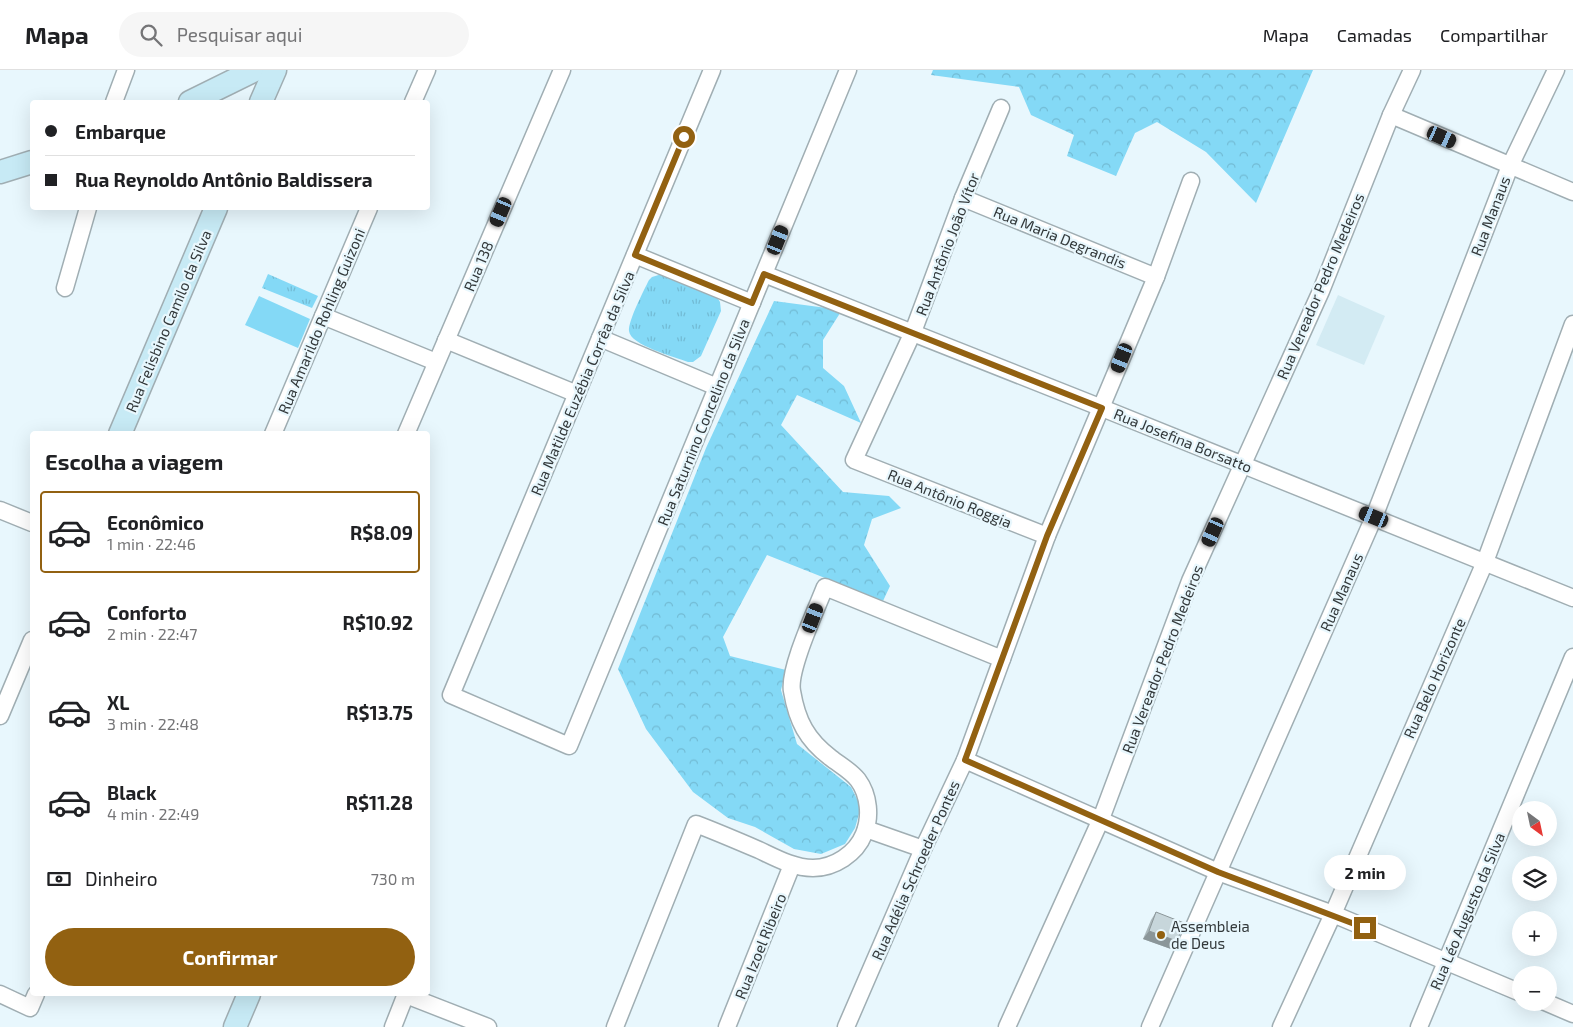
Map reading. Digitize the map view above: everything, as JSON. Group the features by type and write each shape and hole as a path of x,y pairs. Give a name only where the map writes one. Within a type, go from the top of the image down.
{"street":[{"path":"115,100 126,70"},
{"path":"194,100 255,70"},
{"path":"262,100 275,70"},
{"path":"414,100 427,70"},
{"name":"Rua 138","path":"407,431 562,70"},
{"name":"Rua Matilde Euzébia Corrêa da Silva","path":"451,695 712,70"},
{"name":"Rua Saturnino Concelino da Silva","path":"451,695 569,746 848,70"},
{"name":"Rua Vereador Pedro Medeiros","path":"1007,1027 1101,819 1190,581 1320,291 1391,115 1412,70"},
{"name":"Rua Manaus","path":"1150,1027 1374,517 1510,166 1556,70"},
{"name":"Rua Antônio João Vítor","path":"854,460 913,332 963,198 1001,108"},
{"path":"1391,115 1573,192"},
{"path":"0,172 30,163"},
{"name":"Rua Adélia Schroeder Pontes","path":"846,1027 923,849 965,760 1047,536 1156,276 1191,181"},
{"name":"Rua Maria Degrandis","path":"963,198 1156,276"},
{"path":"65,288 87,210"},
{"name":"Rua Felisbino Camilo da Silva","path":"121,431 215,210"},
{"name":"Rua Amarildo Rohling Guizoni","path":"274,431 368,210"},
{"path":"635,255 752,303"},
{"name":"Rua Josefina Borsatto","path":"764,274 913,332 1573,598"},
{"path":"323,316 436,362"},
{"name":"Rua Belo Horizonte","path":"1281,1027 1333,914 1485,562 1573,324"},
{"path":"600,338 717,387"},
{"path":"446,340 577,394"},
{"name":"Rua Antônio Roggia","path":"854,460 1047,536"},
{"path":"0,510 30,523"},
{"path":"615,1027 696,824 792,865 813,868 834,863 850,853 857,846 866,829 867,802 858,780 823,752 810,738 802,725 792,692 792,674 825,587 1002,658"},
{"path":"0,716 30,645"},
{"name":"Rua Léo Augusto da Silva","path":"1419,1027 1573,657"},
{"path":"965,760 1218,872 1333,914 1512,989"},
{"path":"866,829 923,849"},
{"name":"Rua Izoel Ribeiro","path":"727,1027 792,865"},
{"path":"0,994 34,1001"},
{"path":"235,1027 248,996"},
{"path":"393,1027 405,996"},
{"path":"411,996 488,1027"},
{"path":"1557,1007 1573,1014"},
{"path":"1570,1027 1573,1020"}],"shaded area":[{"path":"1338,295 1385,316 1364,365 1316,345"}],"green space":[{"path":"933,70 1313,70 1256,203 1206,152 1157,122 1135,133 1116,176 1067,156 1074,135 1031,115 1019,87 931,75"},
{"path":"268,274 318,296 312,308 262,288"},
{"path":"662,274 717,297 720,302 721,311 701,356 693,362 664,354 645,346 631,336 629,331 634,313 649,280"},
{"path":"259,296 310,319 298,348 245,325"},
{"path":"774,301 842,310 823,340 823,368 844,386 861,423 797,395 781,425 843,492 889,496 901,508 872,519 864,545 890,586 883,601 767,555 723,637 730,656 786,670 781,690 797,744 851,787 861,807 855,828 845,844 821,854 794,849 755,827 728,818 693,792 646,729 618,669 706,448"}],"building":[{"path":"1156,912 1184,923 1177,941 1149,931"}],"place":[{"name":"Assembleia de Deus","path":"1161,935"}],"route":[{"path":"684,137 635,255 752,303 764,274 1102,408 1047,536 965,760 1218,872 1333,914 1365,928"}]}
